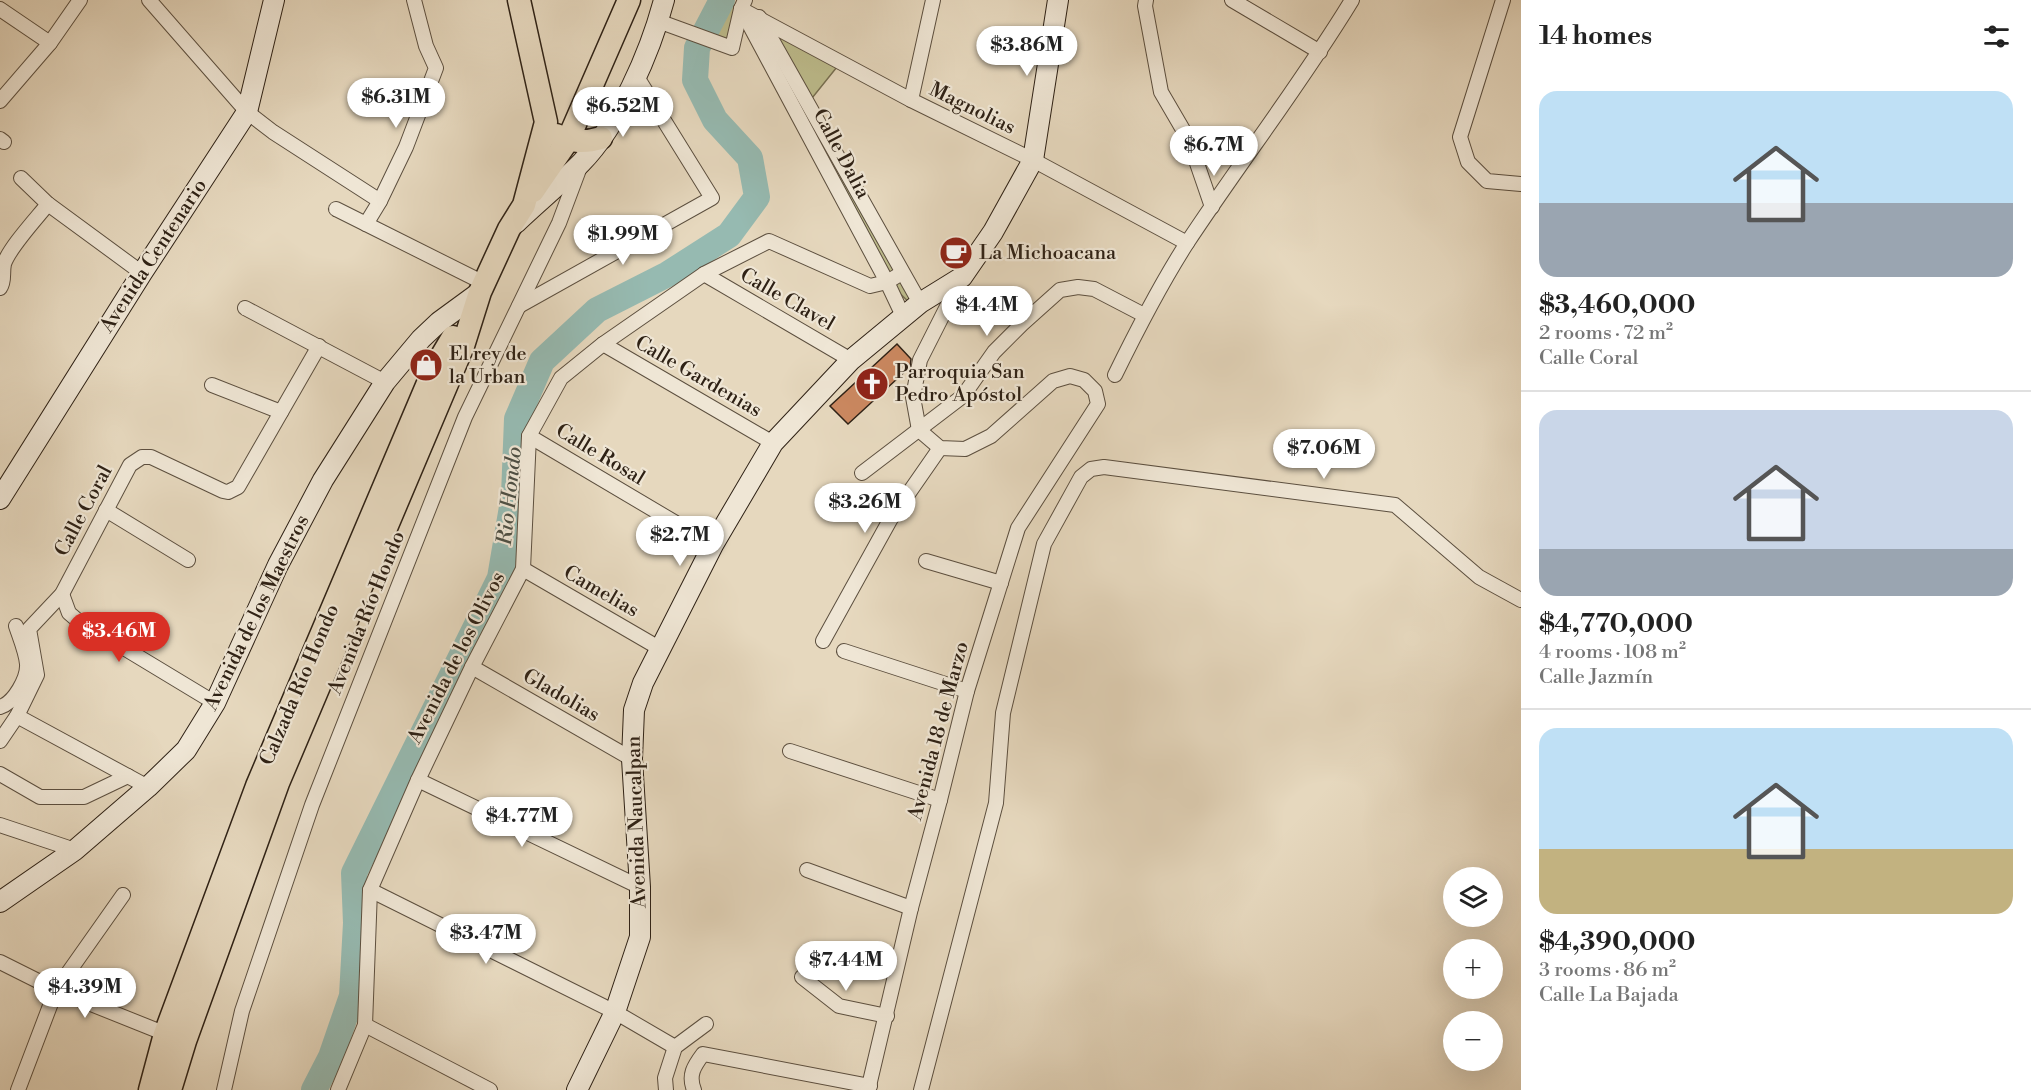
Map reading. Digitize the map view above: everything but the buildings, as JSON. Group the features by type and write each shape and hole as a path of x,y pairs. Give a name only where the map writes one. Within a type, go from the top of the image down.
{"main road":[{"name":"Avenida Centenario","path":"0,499 142,273 247,112 274,0"},
{"name":"Calzada Río Hondo","path":"150,1090 175,1037 278,783 463,346 482,288 509,229 524,205 546,122 519,0"},
{"path":"524,205 568,141 629,0"},
{"path":"509,229 581,163 601,138 637,77 664,0"},
{"name":"Avenida Naucalpan","path":"577,1090 615,1012 640,937 640,887 632,759 634,710 643,683 713,545 773,443 851,360 920,303 962,277 993,232 1033,160 1059,0"},
{"path":"546,122 556,135 568,141 583,143 601,138"},
{"name":"Avenida de los Maestros","path":"0,902 75,850 148,787 186,750 215,703 278,566 318,490 385,382 427,333 482,288"},
{"name":"Calzada Río Hondo","path":"170,1090 175,1037"}],"street":[{"path":"0,101 50,43 81,0"},
{"path":"149,0 247,112 273,132 380,201"},
{"path":"366,224 380,201 406,147 436,68 426,46 414,0"},
{"path":"910,100 933,0"},
{"path":"1146,0 1144,6 1161,92 1189,140 1212,207"},
{"path":"1232,0 1320,52"},
{"path":"1115,375 1144,315 1187,243 1320,52 1352,0"},
{"path":"1503,0 1460,137 1468,162 1487,181 1521,184"},
{"path":"658,21 732,48 743,4"},
{"name":"Magnolias","path":"743,4 759,17 910,100 1033,160 1187,243"},
{"name":"Calle Dalia","path":"743,4 904,318"},
{"path":"0,9 50,43"},
{"name":"Calle Dalia","path":"759,17 920,303"},
{"path":"519,306 712,198 637,77"},
{"path":"820,156 833,148"},
{"name":"Avenida Río Hondo","path":"224,1090 242,1011 312,805 465,417 559,223 581,163"},
{"path":"21,178 48,204 142,273"},
{"path":"0,288 3,284 2,262 48,204"},
{"path":"336,209 482,288"},
{"name":"Avenida de los Olivos","path":"338,1090 365,1025 370,890 418,780 472,667 523,569 529,436 561,378 603,344 704,274 769,241 870,286 887,282"},
{"path":"887,282 902,273"},
{"name":"Calle Clavel","path":"704,274 851,360"},
{"path":"823,641 890,520 940,448 919,430 913,397 920,360 962,277"},
{"path":"862,473 963,396 994,352 1059,290 1078,287 1094,289 1144,315"},
{"path":"245,308 385,382"},
{"name":"Calle Gardenias","path":"603,344 773,443"},
{"name":"Calle Coral","path":"17,716 37,675 29,629 62,594 130,465 142,457 151,457 223,491 228,492 238,487 319,346"},
{"name":"Avenida 18 de Marzo","path":"869,1088 911,908 967,691 1018,528 1098,404 1095,392 1084,380 1070,376 1053,381 992,436 965,449 940,448"},
{"path":"212,385 281,412"},
{"name":"Calle Rosal","path":"529,436 713,545"},
{"path":"921,1090 996,803 1003,713 1044,544 1081,477 1091,469 1104,467 1395,505 1479,577 1521,600"},
{"path":"106,510 188,560"},
{"path":"926,561 1001,583"},
{"name":"Camelias","path":"523,569 659,648"},
{"path":"62,594 69,613 76,619 215,703"},
{"path":"0,707 12,700 25,674 27,663 16,626"},
{"path":"844,651 967,691"},
{"name":"Gladolias","path":"472,667 632,759"},
{"path":"0,741 17,716 148,787"},
{"path":"790,752 940,800"},
{"path":"0,774 40,796 84,796 128,776"},
{"path":"418,780 640,887"},
{"path":"0,825 75,850"},
{"path":"807,870 911,908"},
{"path":"370,890 615,1012 675,1047"},
{"path":"18,1090 56,990 123,895"},
{"path":"0,962 56,990 175,1037"},
{"path":"802,977 839,1006 887,1016"},
{"path":"666,1090 665,1078 675,1047 705,1023"},
{"path":"365,1025 490,1090"},
{"path":"694,1090 692,1069 703,1054 869,1088"}],"shaded area":[{"path":"721,1 741,9 841,62 808,103 916,309 887,281 742,10 732,48 704,38"}],"waterway":[{"name":"Rio Hondo","path":"314,1090 331,1057 352,996 356,923 354,873 500,578 514,495 517,419 542,361 597,310 668,274 729,235 757,197 750,158 715,120 695,80 697,48 722,0"}],"place":[{"name":"La Michoacana","path":"956,253"},
{"name":"El rey de la Urban","path":"426,365"},
{"name":"Parroquia San Pedro Apóstol","path":"872,384"}]}
